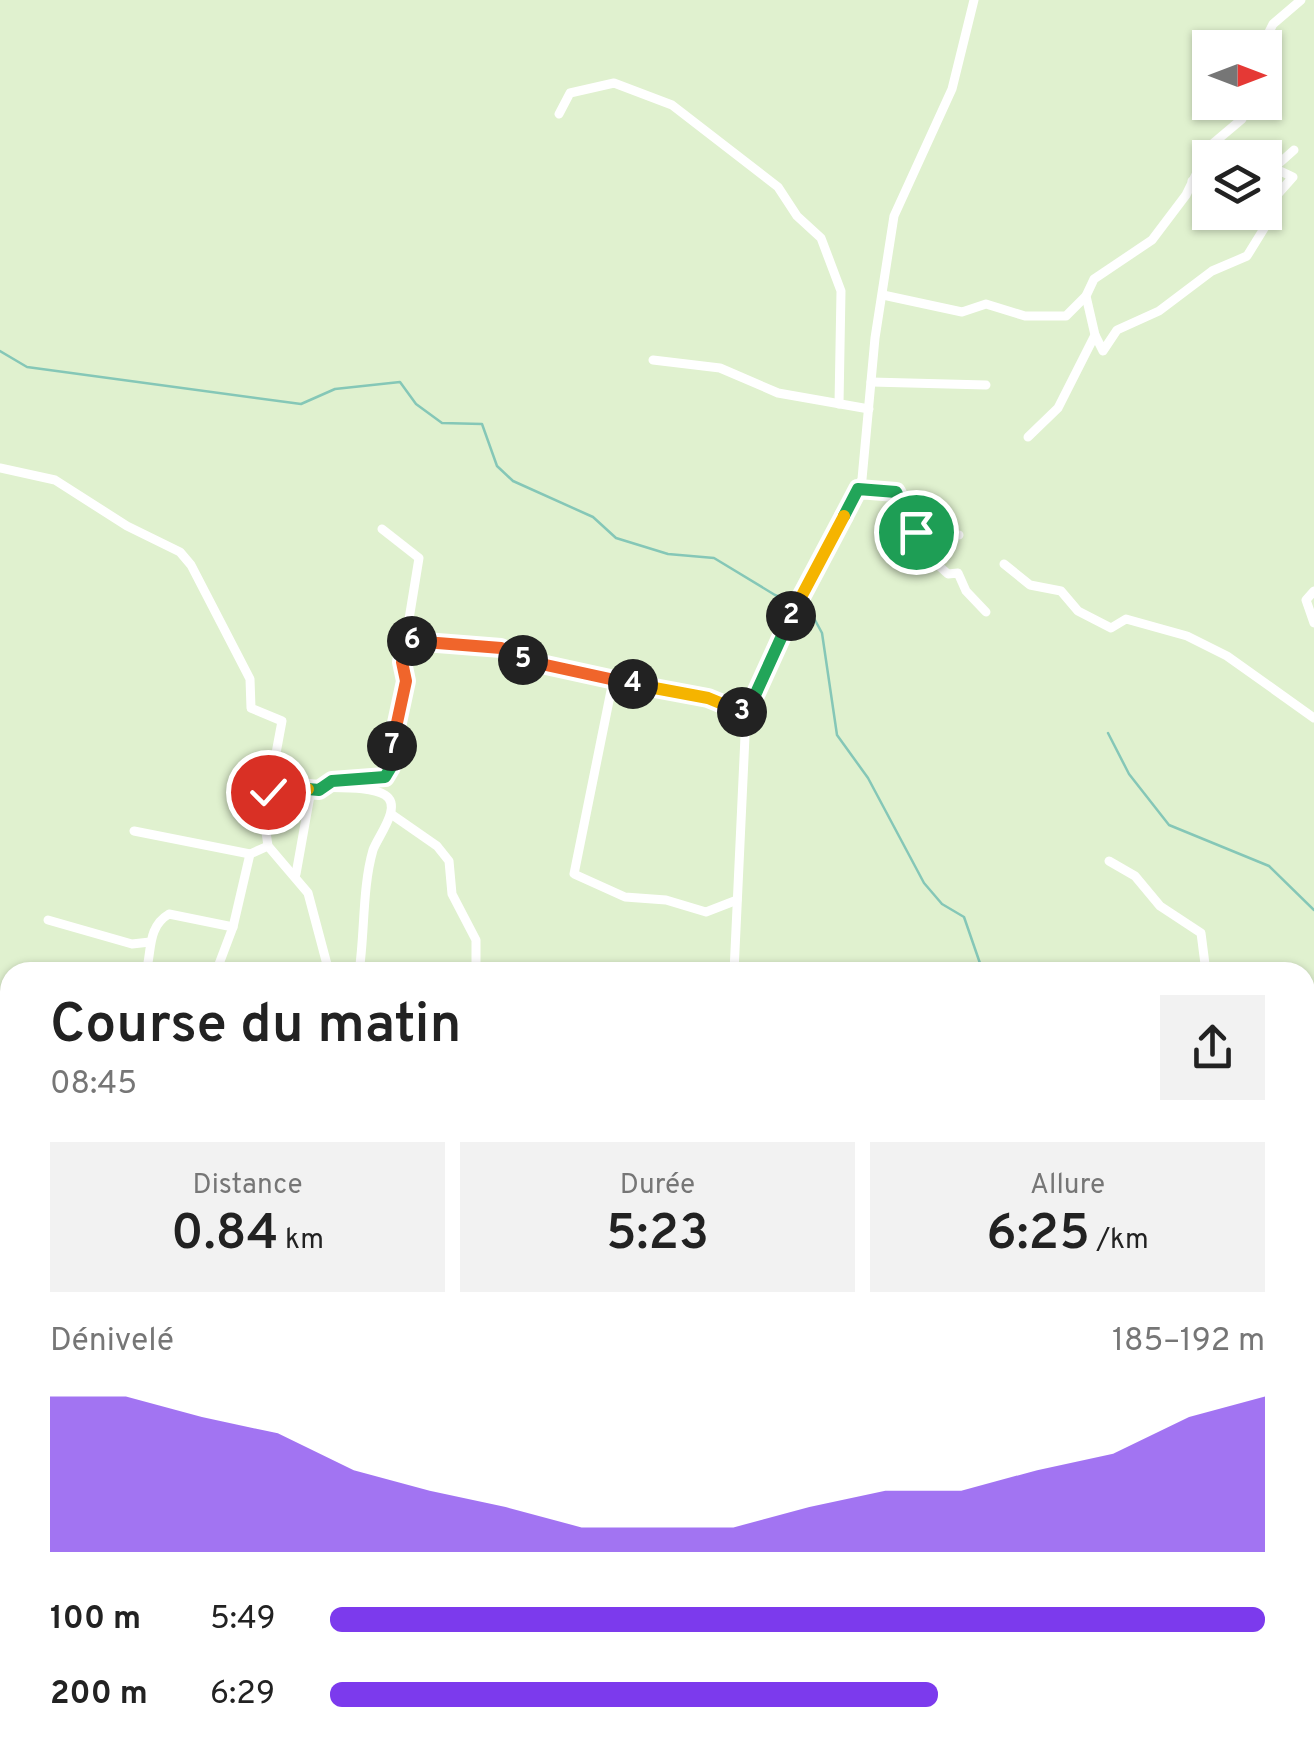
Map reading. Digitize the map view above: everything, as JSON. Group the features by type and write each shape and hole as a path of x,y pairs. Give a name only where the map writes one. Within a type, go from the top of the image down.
{"street":[{"path":"734,962 746,715 797,604 858,489 900,195 952,89 974,0"},
{"path":"1270,30 1302,0"},
{"path":"559,114 570,93 614,83 672,104 778,187 798,216 821,238 842,290 839,404"},
{"path":"1217,140 1242,120"},
{"path":"1282,158 1294,150"},
{"path":"1282,171 1294,177 1282,189"},
{"path":"883,295 962,312 986,304 1025,316 1066,316 1105,268 1152,240 1192,181"},
{"path":"1086,296 1103,351 1116,330 1158,311 1212,272 1247,256 1264,230"},
{"path":"1028,437 1058,408 1095,335"},
{"path":"652,360 720,368 778,393 870,409"},
{"path":"871,382 986,385"},
{"path":"0,468 56,480 127,526 180,552 232,638 250,679 252,708 282,720 264,818 268,846 296,874 308,893 325,962"},
{"path":"858,489 896,492 938,565 948,574 958,573 986,612"},
{"path":"296,874 315,790 332,781 390,773 392,730 406,681 402,662 419,558 382,529"},
{"path":"916,532 959,535"},
{"path":"1004,564 1030,585 1061,591 1078,611 1110,628 1126,619 1208,646 1314,718"},
{"path":"1314,592 1306,600 1314,623"},
{"path":"406,641 435,640 501,648 527,663 585,670 613,680 708,698 736,706 746,715"},
{"path":"613,680 574,874 625,896 666,900 706,912 737,900"},
{"path":"271,780 315,790 385,795 391,814 449,860 452,894 476,940 476,962"},
{"path":"360,962 373,851 391,814"},
{"path":"134,832 250,854 268,846"},
{"path":"220,962 234,927 250,854"},
{"path":"1108,861 1135,876 1160,906 1200,933 1204,962"},
{"path":"147,962 150,942 160,919 169,914 234,927"},
{"path":"48,920 132,944 150,942"}],"waterway":[{"path":"0,351 27,367 301,404 335,389 400,382 416,404 442,423 482,424 497,466 513,481 593,517 616,538 668,554 714,558 775,595 809,609 822,633 837,735 868,778 924,883 942,904 964,917 980,962"},
{"path":"1108,733 1129,774 1169,825 1269,866 1314,910"}],"route":[{"path":"268,792 271,780 319,790 332,781 385,777 390,773 392,730 406,681 402,662 406,641 435,640 501,648 527,663 585,670 618,682 708,698 736,706 746,715 794,609 858,489 882,494 896,492 916,532"}]}
